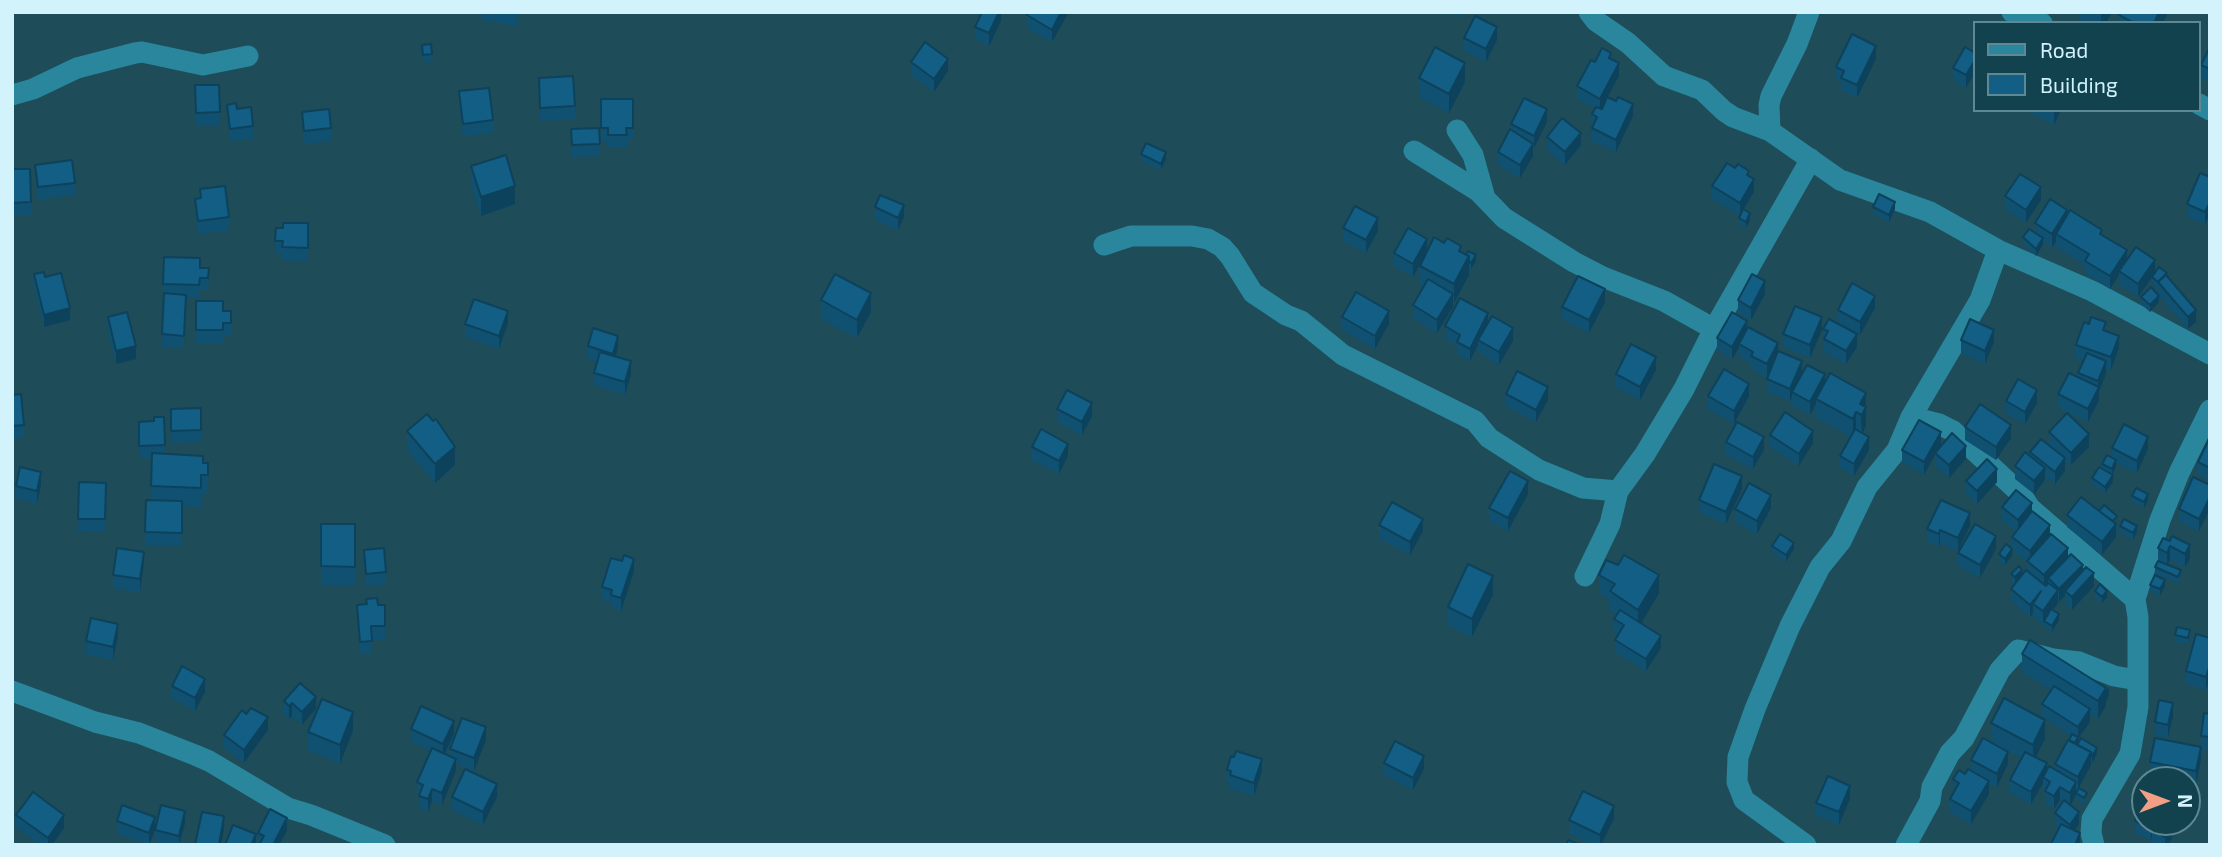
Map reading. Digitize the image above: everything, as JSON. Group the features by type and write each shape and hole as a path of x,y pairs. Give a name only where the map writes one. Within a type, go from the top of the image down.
{"street":[{"path":"1589,12 1596,22 1628,43 1664,76 1694,85 1733,117 1770,131 1840,180 1930,212 1998,250 2092,291 2210,354"},
{"path":"1770,131 1771,96 1797,44 1808,12"},
{"path":"2012,12 2037,21"},
{"path":"12,95 33,89 77,68 135,53 203,65 248,56"},
{"path":"1457,130 1473,155 1485,198"},
{"path":"1414,151 1485,198 1504,219 1574,262 1603,277 1664,301 1714,329"},
{"path":"1585,576 1610,524 1618,491 1645,454 1678,400 1714,329 1811,159"},
{"path":"1104,245 1131,236 1192,236 1208,239 1230,256 1253,293 1286,315 1301,321 1343,355 1475,421 1489,438 1539,470 1583,488 1618,491"},
{"path":"1806,845 1744,800 1737,782 1738,757 1790,626 1820,567 1841,541 1867,487 1897,450 1911,417 1980,300 1998,250"},
{"path":"2094,845 2092,820 2130,754 2138,707 2138,617 2135,598 2160,520 2179,473 2210,410"},
{"path":"1911,417 1939,424 1953,431 2021,494 2030,508 2135,598"},
{"path":"1906,845 1930,801 1932,787 1950,753 1964,738 2000,670 2018,650 2053,660 2079,662 2114,676 2137,680"},
{"path":"12,691 95,722 139,733 195,754 288,808 385,845"}],"building":[{"path":"982,12 999,12 989,33 975,27"},
{"path":"1029,12 1061,12 1052,30 1027,15"},
{"path":"2120,12 2159,12 2155,21 2130,21 2119,15"},
{"path":"1475,16 1497,27 1486,49 1464,38"},
{"path":"1852,34 1876,46 1857,85 1841,78 1844,71 1836,67"},
{"path":"925,42 948,59 934,79 911,62"},
{"path":"431,44 432,54 423,55 422,45"},
{"path":"1435,47 1465,63 1449,94 1419,78"},
{"path":"1965,47 1974,52 1974,62 1966,75 1953,68"},
{"path":"2210,47 2210,69 2201,65"},
{"path":"1602,48 1611,53 1609,58 1619,63 1600,99 1577,86 1591,60 1595,62"},
{"path":"573,76 575,106 540,108 539,78"},
{"path":"195,85 219,85 220,112 196,113"},
{"path":"489,88 493,120 463,124 459,91"},
{"path":"1607,97 1616,101 1618,97 1633,104 1616,140 1592,128 1597,117 1592,114 1596,107 1602,109"},
{"path":"1524,98 1547,109 1534,136 1511,124"},
{"path":"601,99 633,99 633,128 626,128 627,135 608,135 608,128 601,128"},
{"path":"236,103 237,109 251,107 253,126 230,129 227,105"},
{"path":"329,109 331,128 304,131 302,112"},
{"path":"1562,118 1581,133 1565,152 1547,137"},
{"path":"599,128 600,144 572,145 571,129"},
{"path":"1510,129 1533,144 1520,165 1498,152"},
{"path":"1146,143 1166,152 1161,164 1141,154"},
{"path":"506,155 515,186 481,197 471,166"},
{"path":"72,160 75,183 38,187 35,165"},
{"path":"1727,163 1735,168 1738,164 1749,171 1747,175 1754,179 1740,203 1712,186"},
{"path":"12,169 30,169 31,202 12,203"},
{"path":"2200,173 2210,177 2210,202 2205,212 2187,204"},
{"path":"2020,174 2041,187 2026,210 2005,196"},
{"path":"225,186 229,217 198,221 195,199 201,198 200,189"},
{"path":"1879,194 1895,202 1889,215 1873,207"},
{"path":"880,195 904,205 898,218 875,207"},
{"path":"2050,199 2067,210 2052,234 2035,223"},
{"path":"1355,206 1378,218 1366,240 1343,228"},
{"path":"1743,209 1750,213 1746,222 1739,218"},
{"path":"2070,210 2102,230 2100,234 2127,250 2110,276 2085,261 2089,254 2056,234"},
{"path":"283,223 308,223 308,248 282,247 283,241 275,241 276,228 283,228"},
{"path":"1408,228 1427,239 1413,264 1394,253"},
{"path":"2029,229 2043,238 2036,249 2023,237"},
{"path":"1434,237 1444,243 1447,238 1461,246 1459,251 1469,256 1454,284 1420,266"},
{"path":"2136,247 2155,260 2138,284 2119,271"},
{"path":"1468,251 1476,255 1471,263 1466,255"},
{"path":"164,257 200,258 200,268 209,268 208,278 200,278 199,285 163,284"},
{"path":"2159,267 2167,273 2158,282 2152,277"},
{"path":"44,272 45,277 61,273 70,308 44,315 34,274"},
{"path":"835,274 871,293 857,320 821,300"},
{"path":"1752,274 1765,281 1751,308 1738,300"},
{"path":"2166,275 2196,310 2188,317 2158,282"},
{"path":"1578,276 1605,289 1589,320 1562,307"},
{"path":"1428,279 1453,294 1437,320 1413,305"},
{"path":"1852,283 1875,296 1860,322 1838,310"},
{"path":"2151,287 2159,296 2150,305 2141,297"},
{"path":"1356,292 1389,311 1375,336 1342,317"},
{"path":"164,293 186,295 184,336 162,334"},
{"path":"1460,298 1488,313 1470,349 1457,342 1460,335 1445,326"},
{"path":"474,299 508,311 499,336 465,324"},
{"path":"196,301 223,301 223,311 231,311 231,323 223,323 223,330 196,330"},
{"path":"1795,306 1822,317 1810,345 1783,334"},
{"path":"127,312 136,346 116,351 108,317"},
{"path":"1732,312 1747,321 1732,347 1717,338"},
{"path":"1492,316 1513,328 1499,352 1478,340"},
{"path":"2091,317 2106,322 2103,330 2119,336 2111,357 2076,345 2084,322 2089,324"},
{"path":"1829,319 1857,334 1846,351 1824,339 1828,331 1823,329"},
{"path":"1970,319 1994,330 1985,351 1961,340"},
{"path":"1748,327 1778,343 1767,364 1751,356 1753,352 1739,344"},
{"path":"593,328 618,336 613,354 588,346"},
{"path":"1631,344 1656,357 1640,387 1616,374"},
{"path":"1778,351 1802,361 1790,389 1767,379"},
{"path":"600,352 631,361 625,382 594,373"},
{"path":"2087,353 2106,361 2098,381 2078,373"},
{"path":"1807,365 1825,374 1810,402 1792,392"},
{"path":"1724,369 1749,384 1734,411 1708,396"},
{"path":"1517,371 1548,387 1536,410 1506,394"},
{"path":"1830,373 1866,393 1860,404 1866,407 1862,415 1856,412 1853,419 1816,399"},
{"path":"2069,373 2099,387 2088,409 2058,394"},
{"path":"2018,379 2037,390 2025,412 2006,401"},
{"path":"1067,390 1092,403 1082,422 1057,409"},
{"path":"21,394 24,425 12,426 12,395"},
{"path":"1980,404 2011,425 1996,447 1965,427"},
{"path":"201,408 201,430 171,431 171,409"},
{"path":"1785,412 1813,431 1799,454 1770,435"},
{"path":"2067,413 2089,434 2071,453 2049,432"},
{"path":"427,414 433,421 436,419 455,447 435,464 407,431"},
{"path":"154,417 164,417 165,445 139,446 139,422 154,421"},
{"path":"1919,420 1941,432 1924,462 1902,450"},
{"path":"1737,422 1764,437 1753,457 1726,442"},
{"path":"2124,424 2148,437 2137,461 2112,448"},
{"path":"1041,429 1068,444 1059,461 1032,447"},
{"path":"1855,429 1869,437 1854,464 1840,456"},
{"path":"1952,433 1966,446 1949,465 1935,453"},
{"path":"2210,437 2210,468 2198,462"},
{"path":"2041,439 2065,458 2055,472 2030,452"},
{"path":"2025,452 2045,468 2034,481 2015,466"},
{"path":"152,453 203,456 203,463 208,463 208,475 201,475 201,488 151,486"},
{"path":"2107,455 2116,460 2112,469 2102,464"},
{"path":"1987,459 1997,469 1977,491 1966,481"},
{"path":"1714,464 1742,476 1726,512 1699,500"},
{"path":"20,467 41,472 37,491 16,486"},
{"path":"2099,467 2113,475 2105,487 2092,478"},
{"path":"1510,471 1528,481 1508,518 1489,508"},
{"path":"2193,477 2210,485 2210,497 2199,519 2179,509"},
{"path":"79,482 106,483 105,519 78,519"},
{"path":"1749,483 1771,495 1757,521 1735,509"},
{"path":"2136,488 2148,494 2144,502 2132,496"},
{"path":"2016,490 2032,503 2018,520 2002,507"},
{"path":"2081,497 2116,524 2102,542 2067,515"},
{"path":"146,500 182,501 182,533 145,532"},
{"path":"1941,500 1970,513 1958,538 1940,530 1939,534 1927,529"},
{"path":"1392,502 1423,519 1410,542 1379,525"},
{"path":"2104,505 2117,516 2113,521 2099,511"},
{"path":"2032,511 2050,525 2030,551 2012,537"},
{"path":"2124,519 2137,526 2133,533 2120,526"},
{"path":"321,524 355,524 355,567 321,566"},
{"path":"1975,524 1996,536 1980,565 1958,553"},
{"path":"1780,534 1794,543 1786,555 1772,546"},
{"path":"2051,534 2068,548 2044,575 2027,561"},
{"path":"2172,536 2190,545 2185,554 2170,546 2167,553 2158,548 2163,538 2170,541"},
{"path":"2006,544 2012,549 2005,559 1999,554"},
{"path":"117,548 144,552 140,579 113,575"},
{"path":"384,548 386,572 366,574 364,550"},
{"path":"2071,554 2083,565 2059,589 2048,578"},
{"path":"624,555 634,559 621,598 611,595 612,590 602,587 611,558 622,561"},
{"path":"1624,555 1659,575 1638,610 1610,591 1615,584 1599,575 1606,560 1618,565"},
{"path":"2158,561 2181,570 2178,577 2155,567"},
{"path":"1468,564 1493,576 1472,619 1448,607"},
{"path":"2019,566 2022,570 2015,577 2011,574"},
{"path":"2086,567 2094,573 2072,597 2065,591"},
{"path":"2026,570 2046,586 2048,583 2058,590 2043,611 2033,604 2041,591 2030,605 2011,589"},
{"path":"2155,575 2165,580 2160,589 2150,585"},
{"path":"2100,584 2107,591 2102,597 2095,591"},
{"path":"377,598 378,605 385,605 385,626 371,626 372,641 360,642 357,605 367,604 366,599"},
{"path":"2051,609 2059,614 2052,626 2044,621"},
{"path":"1620,610 1661,636 1646,659 1615,640 1624,625 1614,619"},
{"path":"91,618 118,624 113,647 86,641"},
{"path":"2177,627 2190,630 2188,638 2175,635"},
{"path":"2196,634 2210,638 2210,665 2206,677 2186,671"},
{"path":"2030,640 2106,688 2098,701 2022,654"},
{"path":"182,666 205,679 195,698 172,686"},
{"path":"300,683 316,697 302,712 292,703 289,706 284,701"},
{"path":"2054,686 2090,709 2078,727 2042,704"},
{"path":"2004,698 2045,720 2033,745 1991,723"},
{"path":"322,699 353,712 340,745 308,732"},
{"path":"2159,700 2173,703 2168,725 2155,722"},
{"path":"421,706 454,721 443,744 411,729"},
{"path":"251,708 268,717 244,750 224,735 242,710 246,714"},
{"path":"2204,713 2210,714 2210,737 2201,736"},
{"path":"462,718 486,727 474,758 450,749"},
{"path":"2072,734 2078,737 2075,743 2069,740"},
{"path":"1983,738 2008,752 1997,774 1971,760"},
{"path":"2081,738 2097,748 2092,756 2091,752 2077,745"},
{"path":"2155,738 2201,747 2197,766 2170,766 2150,762"},
{"path":"2068,740 2091,752 2078,777 2055,764"},
{"path":"1395,741 1424,756 1413,778 1384,763"},
{"path":"432,748 456,759 442,793 432,789 428,799 419,796 423,785 417,782"},
{"path":"1236,751 1262,759 1254,783 1230,775 1231,771 1227,770 1231,756 1234,757"},
{"path":"2025,752 2047,763 2031,792 2010,780"},
{"path":"2049,766 2076,782 2070,793 2060,787 2054,796 2045,791 2050,782 2043,777"},
{"path":"465,769 497,784 483,812 452,797"},
{"path":"1968,769 1989,781 1971,811 1950,799 1959,783 1953,779 1959,770 1965,774"},
{"path":"1828,776 1850,786 1839,812 1816,803"},
{"path":"2079,788 2087,793 2084,798 2076,793"},
{"path":"1583,791 1614,806 1600,835 1569,820"},
{"path":"33,792 64,815 48,838 16,815"},
{"path":"2064,800 2079,812 2070,825 2055,813"},
{"path":"122,805 155,817 149,833 117,821"},
{"path":"161,805 185,811 179,836 155,830"},
{"path":"270,809 287,818 273,845 259,845 264,836 258,833"},
{"path":"202,812 224,816 219,845 195,845"},
{"path":"2061,824 2080,833 2075,845 2051,844"},
{"path":"233,825 256,834 251,845 225,845"},
{"path":"1568,840 1581,845 1566,845"}]}
